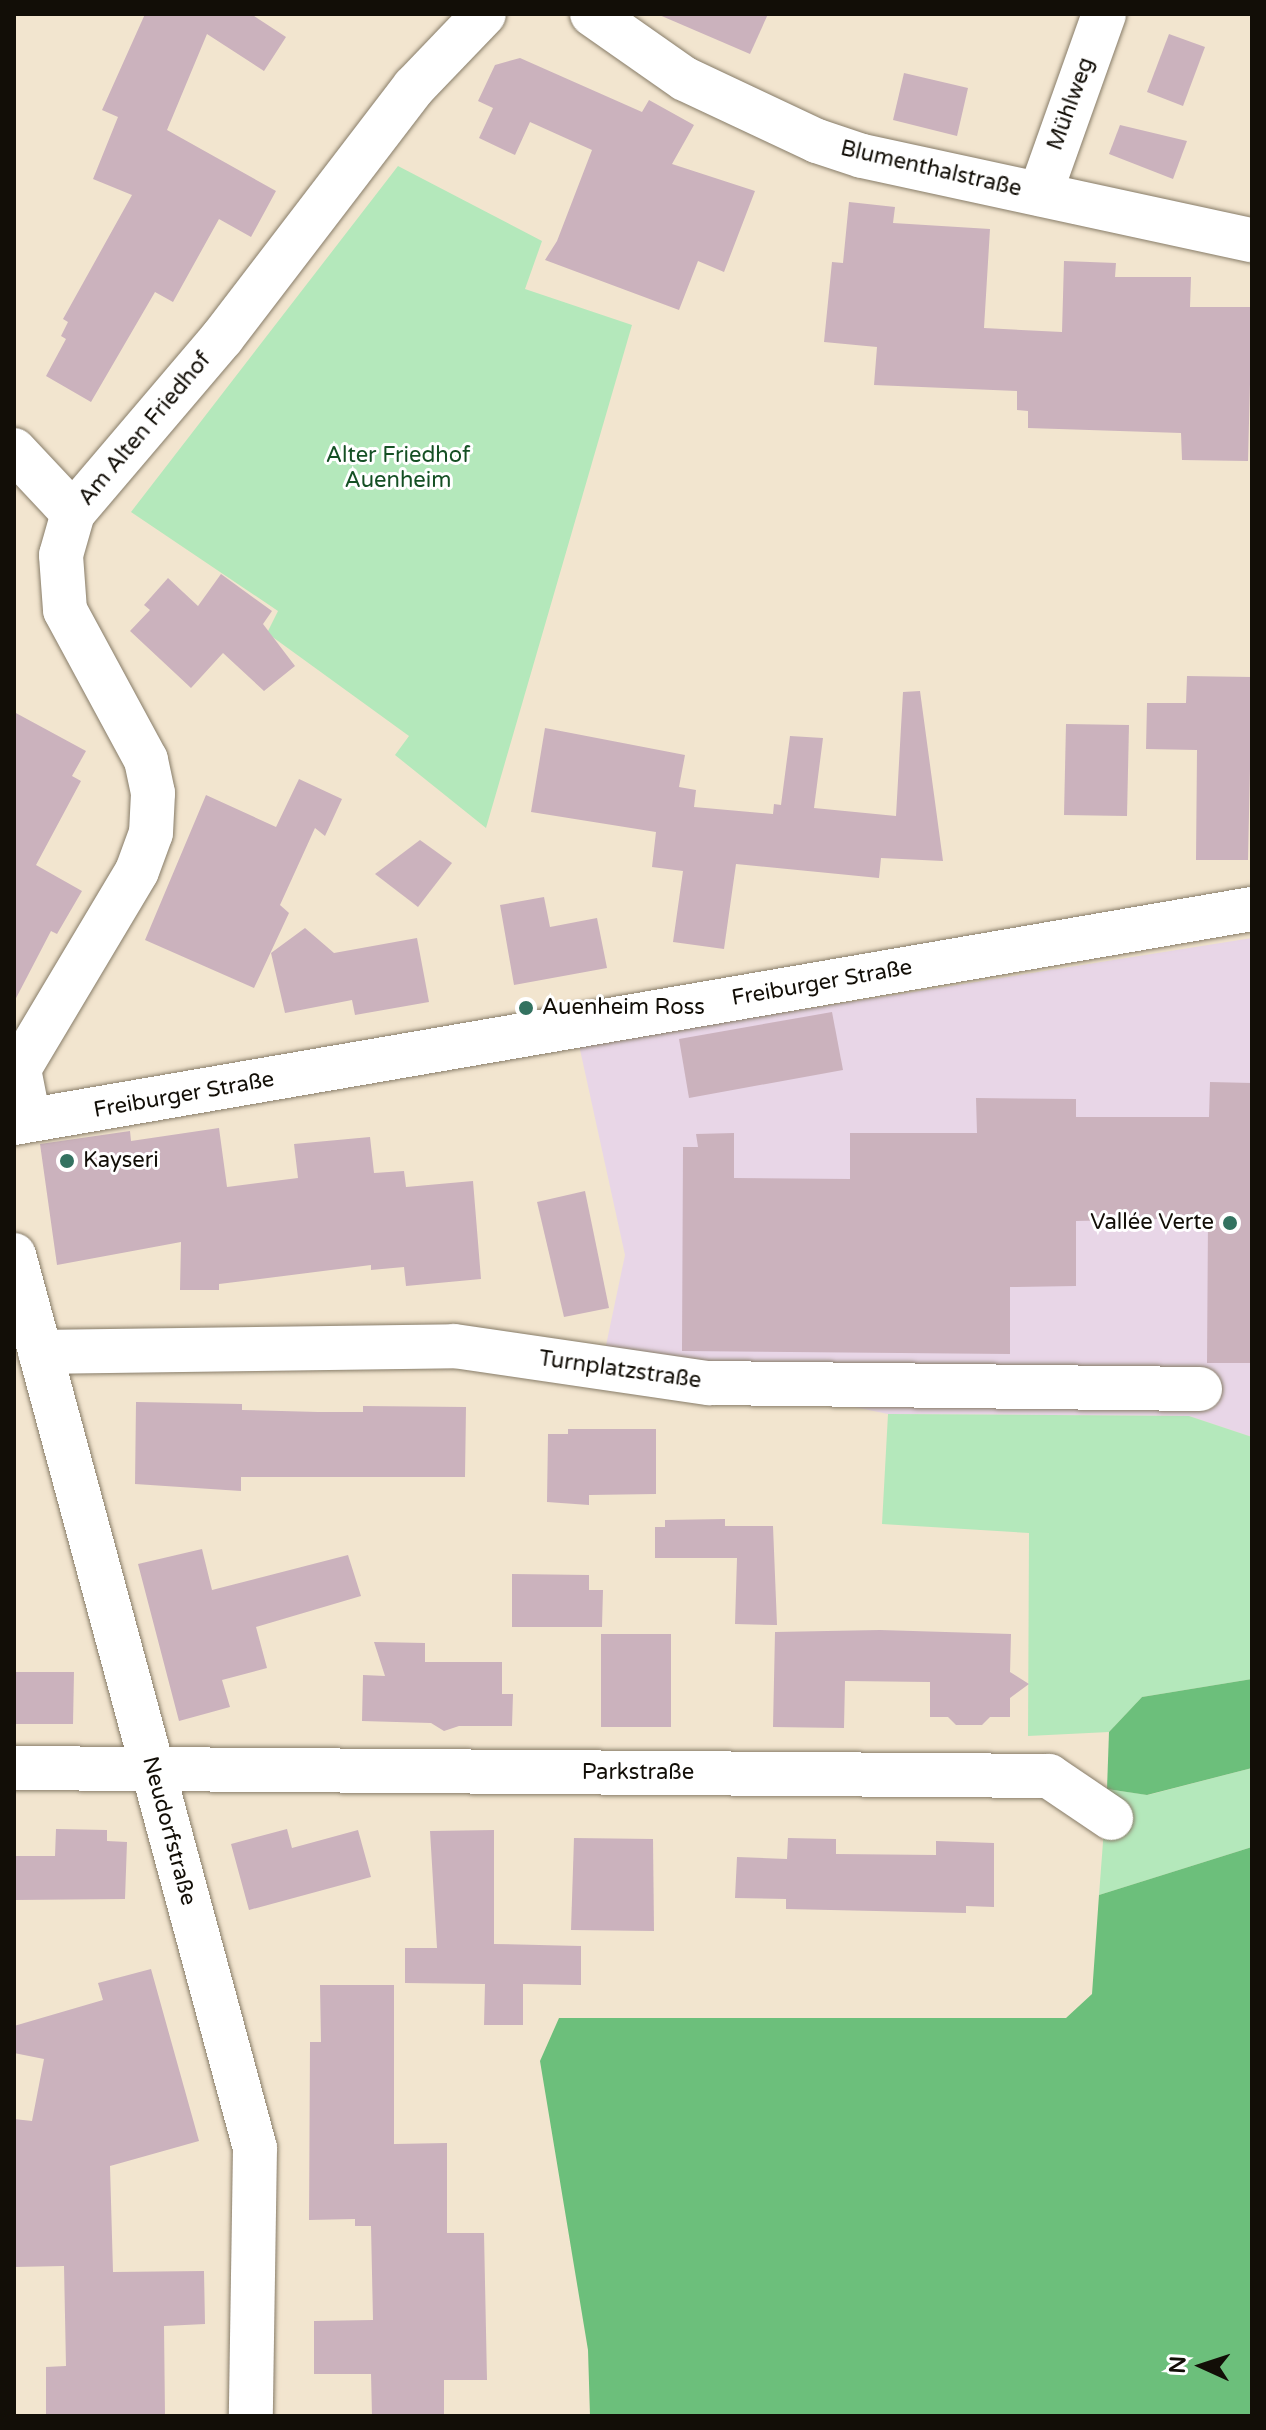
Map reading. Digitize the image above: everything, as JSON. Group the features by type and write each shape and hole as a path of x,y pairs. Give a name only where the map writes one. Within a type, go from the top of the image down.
{"street":[{"name":"Am Alten Friedhof","path":"22,1122 19,1069 137,871 151,833 153,793 146,760 65,610 61,555 73,513 222,338 414,87 484,14"},
{"name":"Blumenthalstraße","path":"592,14 685,79 817,141 862,156 1252,240"},
{"name":"Mühlweg","path":"1040,194 1104,14"},
{"path":"20,469 73,513"},
{"name":"Freiburger Straße","path":"22,1122 1252,909"},
{"name":"Neudorfstraße","path":"14,1255 255,2148 251,2416"},
{"name":"Turnplatzstraße","path":"40,1352 454,1346 709,1383 1200,1389"},
{"name":"Parkstraße","path":"14,1768 1049,1776 1111,1818"}],"shaded area":[{"path":"1252,938 1252,1437 1189,1416 888,1414 604,1355 625,1255 579,1045"}],"green space":[{"name":"Alter Friedhof Auenheim","path":"398,166 542,241 525,289 632,325 486,828 395,755 409,736 267,633 278,611 131,512"},
{"path":"888,1414 1189,1416 1252,1437 1252,1679 1142,1697 1109,1732 1028,1736 1029,1533 882,1524"},
{"path":"1252,1679 1252,1768 1147,1795 1107,1789 1109,1732 1142,1697"},
{"path":"1252,1768 1252,1847 1099,1895 1107,1789 1148,1795"},
{"path":"1252,1847 1252,2416 590,2416 588,2350 540,2061 559,2018 1066,2018 1092,1994 1099,1895"}],"building":[{"path":"145,14 251,14 286,37 264,71 207,34 167,130 276,191 251,237 219,219 173,302 155,292 91,402 46,376 66,339 61,336 68,322 63,319 132,195 93,179 118,117 102,110"},
{"path":"657,14 768,14 750,54"},
{"path":"1169,34 1205,47 1183,106 1147,92"},
{"path":"520,58 642,112 649,100 694,125 672,164 755,191 724,272 698,261 679,310 545,260 557,241 592,150 530,122 515,155 479,138 493,108 478,101 495,65"},
{"path":"904,73 968,88 957,136 893,120"},
{"path":"1120,125 1187,141 1173,179 1109,154"},
{"path":"849,202 895,207 893,223 990,229 984,328 1062,332 1064,261 1116,263 1115,277 1191,277 1190,307 1252,307 1248,461 1182,460 1181,433 1028,428 1028,411 1017,410 1017,391 874,385 877,347 824,342 832,262 843,263"},
{"path":"221,574 272,611 263,624 295,666 264,691 223,653 191,688 130,631 150,610 144,605 168,578 198,606"},
{"path":"1187,676 1252,677 1248,860 1196,860 1197,750 1146,749 1147,703 1186,703"},
{"path":"920,691 943,861 881,858 879,878 736,864 724,949 673,942 683,871 652,867 656,832 531,812 545,728 685,755 679,787 696,790 694,807 773,814 774,804 781,805 790,736 823,738 814,808 896,816 903,692"},
{"path":"14,712 86,751 72,776 81,781 36,865 82,891 57,934 51,931 14,1002"},
{"path":"1066,724 1129,725 1127,816 1064,815"},
{"path":"299,779 342,799 325,836 315,828 280,905 289,913 254,988 145,940 206,795 276,827"},
{"path":"420,840 452,863 418,907 375,874"},
{"path":"544,897 550,927 597,918 607,968 514,985 500,905"},
{"path":"305,928 334,953 417,938 429,1002 355,1015 352,1000 285,1013 271,953"},
{"path":"832,1012 843,1070 689,1098 679,1039"},
{"path":"1210,1082 1252,1083 1252,1363 1207,1363 1208,1218 1076,1221 1076,1286 1010,1287 1010,1354 682,1351 683,1147 698,1147 696,1134 734,1133 734,1178 850,1179 850,1133 977,1133 976,1098 1076,1099 1076,1117 1209,1117"},
{"path":"219,1128 227,1187 298,1178 294,1144 370,1137 374,1173 404,1171 406,1187 473,1181 481,1279 406,1286 404,1267 371,1270 371,1265 219,1284 219,1290 180,1290 181,1242 57,1265 40,1144 130,1131 131,1141"},
{"path":"585,1191 609,1308 564,1317 537,1202"},
{"path":"136,1402 242,1404 242,1410 318,1412 363,1412 363,1406 466,1407 465,1477 241,1477 241,1491 135,1484"},
{"path":"568,1429 656,1429 656,1494 589,1495 589,1505 547,1502 548,1434 568,1434"},
{"path":"725,1519 725,1526 773,1526 777,1625 735,1624 737,1558 655,1558 655,1527 665,1527 665,1520"},
{"path":"202,1549 212,1590 348,1555 361,1596 256,1627 267,1668 222,1680 230,1707 179,1721 138,1564"},
{"path":"512,1574 589,1575 589,1590 603,1590 602,1627 512,1627"},
{"path":"880,1630 1011,1634 1010,1672 1029,1684 1010,1698 1010,1717 990,1717 982,1725 956,1725 948,1717 930,1717 930,1682 845,1681 844,1728 773,1727 775,1632"},
{"path":"601,1634 671,1634 671,1727 601,1727"},
{"path":"374,1642 425,1643 425,1662 502,1662 502,1694 513,1694 512,1726 459,1726 444,1731 431,1723 362,1721 363,1675 385,1676"},
{"path":"14,1672 74,1672 73,1724 14,1724"},
{"path":"56,1829 107,1830 107,1841 127,1842 125,1899 14,1900 14,1856 55,1856"},
{"path":"287,1829 292,1848 358,1830 371,1877 249,1910 231,1844"},
{"path":"494,1830 494,1944 581,1946 581,1985 523,1984 523,2025 484,2025 485,1984 405,1983 405,1948 437,1948 430,1831"},
{"path":"574,1838 653,1839 654,1931 571,1930"},
{"path":"788,1838 836,1839 836,1854 936,1855 936,1841 994,1843 994,1907 966,1906 966,1913 786,1909 786,1899 735,1898 737,1857 787,1859"},
{"path":"151,1969 199,2141 110,2166 113,2272 204,2271 205,2324 164,2326 165,2416 46,2416 46,2367 66,2366 64,2266 14,2267 14,2119 32,2121 44,2059 14,2053 14,2026 103,2000 98,1983"},
{"path":"320,1985 394,1985 394,2144 447,2143 447,2233 484,2233 487,2380 444,2380 444,2416 372,2416 371,2374 314,2374 314,2321 373,2320 371,2226 355,2226 355,2219 309,2220 310,2042 321,2042"}],"place":[{"name":"Auenheim Ross","path":"526,1008"},
{"name":"Kayseri","path":"67,1161"},
{"name":"Vallée Verte","path":"1230,1223"}]}
